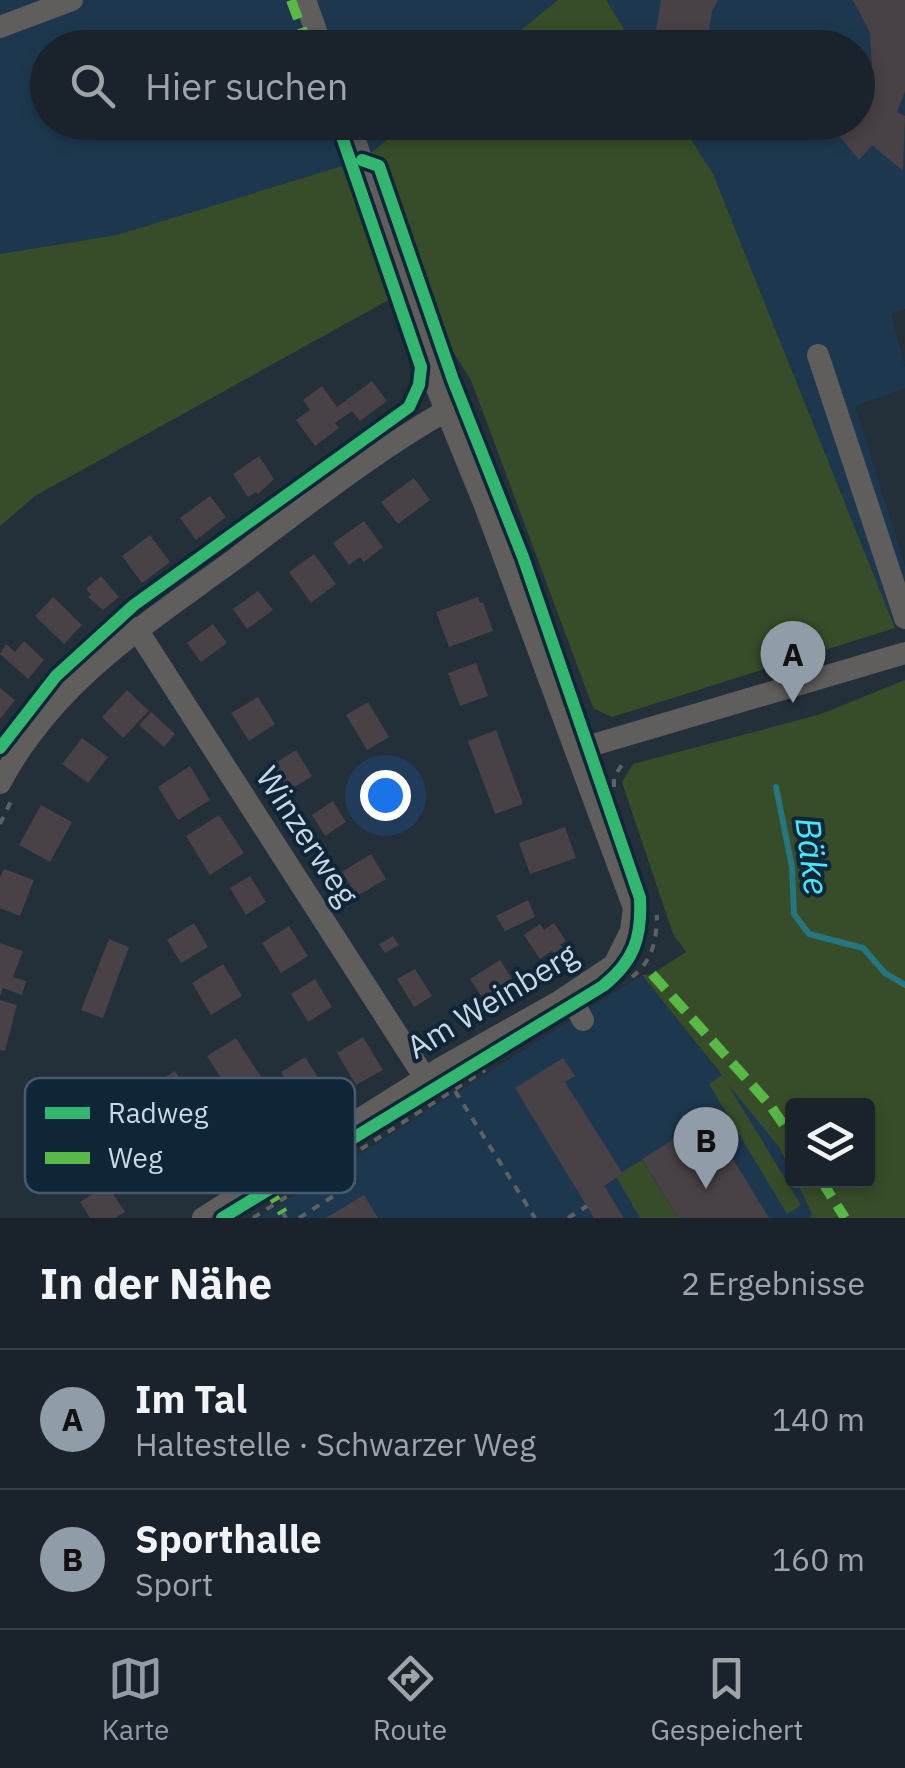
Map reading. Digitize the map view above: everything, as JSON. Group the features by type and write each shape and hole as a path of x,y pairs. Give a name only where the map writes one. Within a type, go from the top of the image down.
{"street":[{"path":"0,27 72,0"},
{"path":"304,0 315,30"},
{"name":"Am Weinberg","path":"355,140 432,376 634,908 631,930 614,965 569,996 355,1122"},
{"path":"818,355 905,618"},
{"path":"8,789 53,708 92,665 136,628 316,497 447,410"},
{"name":"Winzerweg","path":"136,628 425,1078"},
{"path":"576,750 905,653"},
{"path":"569,996 583,1020"},
{"name":"Am Weinberg","path":"202,1218 242,1193"}],"path":[{"path":"601,779 607,796"},
{"path":"0,824 8,789"},
{"path":"613,978 629,958"},
{"path":"355,1136 492,1053"},
{"path":"449,1079 534,1218"},
{"path":"251,1202 265,1193"},
{"path":"300,1218 339,1193"},
{"path":"568,1218 587,1206"}],"shaded area":[{"path":"0,0 558,0 521,30 30,30 30,140 387,140 362,160 117,235 0,254"},
{"path":"606,0 905,0 905,309 891,314 905,368 905,388 855,406 905,566 905,625 895,628 713,174 692,140 875,140 875,30 625,30"},
{"path":"642,975 779,1147 785,1162 785,1188 799,1188 812,1214 809,1218 259,1218 298,1193 355,1193 355,1157"}],"green space":[{"path":"558,0 606,0 625,30 521,30"},
{"path":"387,140 692,140 713,174 895,628 612,717 593,708 471,380 412,287 35,496 0,526 0,254 117,235 362,160"},
{"path":"905,680 905,1218 809,1218 812,1214 799,1188 875,1188 875,1098 785,1098 785,1159 727,1083 785,1179 785,1188 791,1188 801,1205 787,1214 709,1084 722,1075 642,975 652,974 686,952 673,934 622,782 633,764 821,714"},
{"path":"642,1160 678,1218 640,1218 617,1178"}],"building":[{"path":"661,0 718,0 709,30 656,30"},
{"path":"853,0 905,0 905,91 897,112 905,116 903,171 872,145 859,160 843,140 875,140 875,30 868,30"},
{"path":"372,381 387,401 360,421 352,411 335,423 339,428 315,446 296,420 310,410 303,400 322,386 337,407"},
{"path":"259,456 274,479 258,494 248,497 233,474"},
{"path":"414,478 430,500 398,524 381,502"},
{"path":"210,496 226,517 196,540 180,518"},
{"path":"364,521 383,547 364,562 360,557 349,565 333,543"},
{"path":"150,535 170,562 142,583 122,556"},
{"path":"314,554 336,584 311,603 289,572"},
{"path":"101,576 119,597 103,610 88,597 91,595 86,589"},
{"path":"258,591 273,610 247,629 233,609"},
{"path":"53,597 82,625 64,644 35,616"},
{"path":"478,597 493,631 449,647 436,612"},
{"path":"213,624 227,643 201,662 187,643"},
{"path":"24,641 44,660 28,679 0,654 6,644 15,652"},
{"path":"476,663 488,696 460,706 448,673"},
{"path":"0,688 15,700 0,719"},
{"path":"127,690 149,711 123,738 102,717"},
{"path":"258,697 275,724 249,741 231,713"},
{"path":"368,702 389,737 367,750 346,715"},
{"path":"151,712 175,734 164,747 139,725"},
{"path":"496,730 523,804 495,814 468,741"},
{"path":"82,738 108,757 88,783 62,764"},
{"path":"296,750 312,776 281,796 264,770"},
{"path":"190,766 210,800 178,820 158,787"},
{"path":"333,801 346,822 325,836 312,815"},
{"path":"41,805 72,822 50,862 19,845"},
{"path":"219,815 244,853 210,875 186,836"},
{"path":"565,827 576,858 530,874 519,843"},
{"path":"371,854 386,879 357,896 342,872"},
{"path":"4,869 34,880 20,916 0,908 0,877"},
{"path":"250,876 266,902 246,915 230,888"},
{"path":"528,900 535,917 505,931 496,916"},
{"path":"194,923 208,947 181,963 167,940"},
{"path":"554,923 566,941 560,945 566,952 557,958 552,951 540,959 524,935 540,924 544,930"},
{"path":"289,926 308,956 281,973 262,943"},
{"path":"393,936 399,945 385,953 379,944"},
{"path":"109,939 129,947 103,1018 81,1010"},
{"path":"0,943 23,951 13,977 26,981 22,995 3,988 0,996"},
{"path":"500,960 515,984 485,1002 470,979"},
{"path":"223,964 242,996 211,1015 192,983"},
{"path":"415,969 432,996 414,1007 397,979"},
{"path":"315,979 332,1007 308,1022 291,994"},
{"path":"0,1000 17,1005 5,1051 0,1050"},
{"path":"363,1037 383,1070 356,1085 337,1053"},
{"path":"236,1038 261,1077 221,1078 207,1056"},
{"path":"305,1057 318,1078 285,1078 281,1072"},
{"path":"563,1058 575,1076 565,1082 623,1174 604,1186 624,1218 594,1218 515,1088"},
{"path":"708,1118 769,1218 678,1218 642,1159"},
{"path":"94,1193 112,1193 125,1212 115,1218 90,1218 80,1202"},
{"path":"364,1195 378,1218 326,1218"}],"waterway":[{"name":"Bäke","path":"776,787 792,867 794,914 809,934 863,948 885,973 905,985"}],"marked path":[{"path":"291,0 302,30"},
{"path":"652,974 770,1105 785,1127"},
{"path":"826,1188 845,1218"},
{"path":"271,1193 283,1213"}],"cycle path":[{"path":"0,748 56,676 134,605 409,407 419,385 421,367 343,140"},
{"path":"355,1137 603,986 634,948 640,898 523,557 453,380 379,166 362,160"},
{"path":"222,1218 263,1193"}],"place":[{"name":"Im Tal","path":"793,703"},
{"name":"Sporthalle","path":"706,1189"}]}
